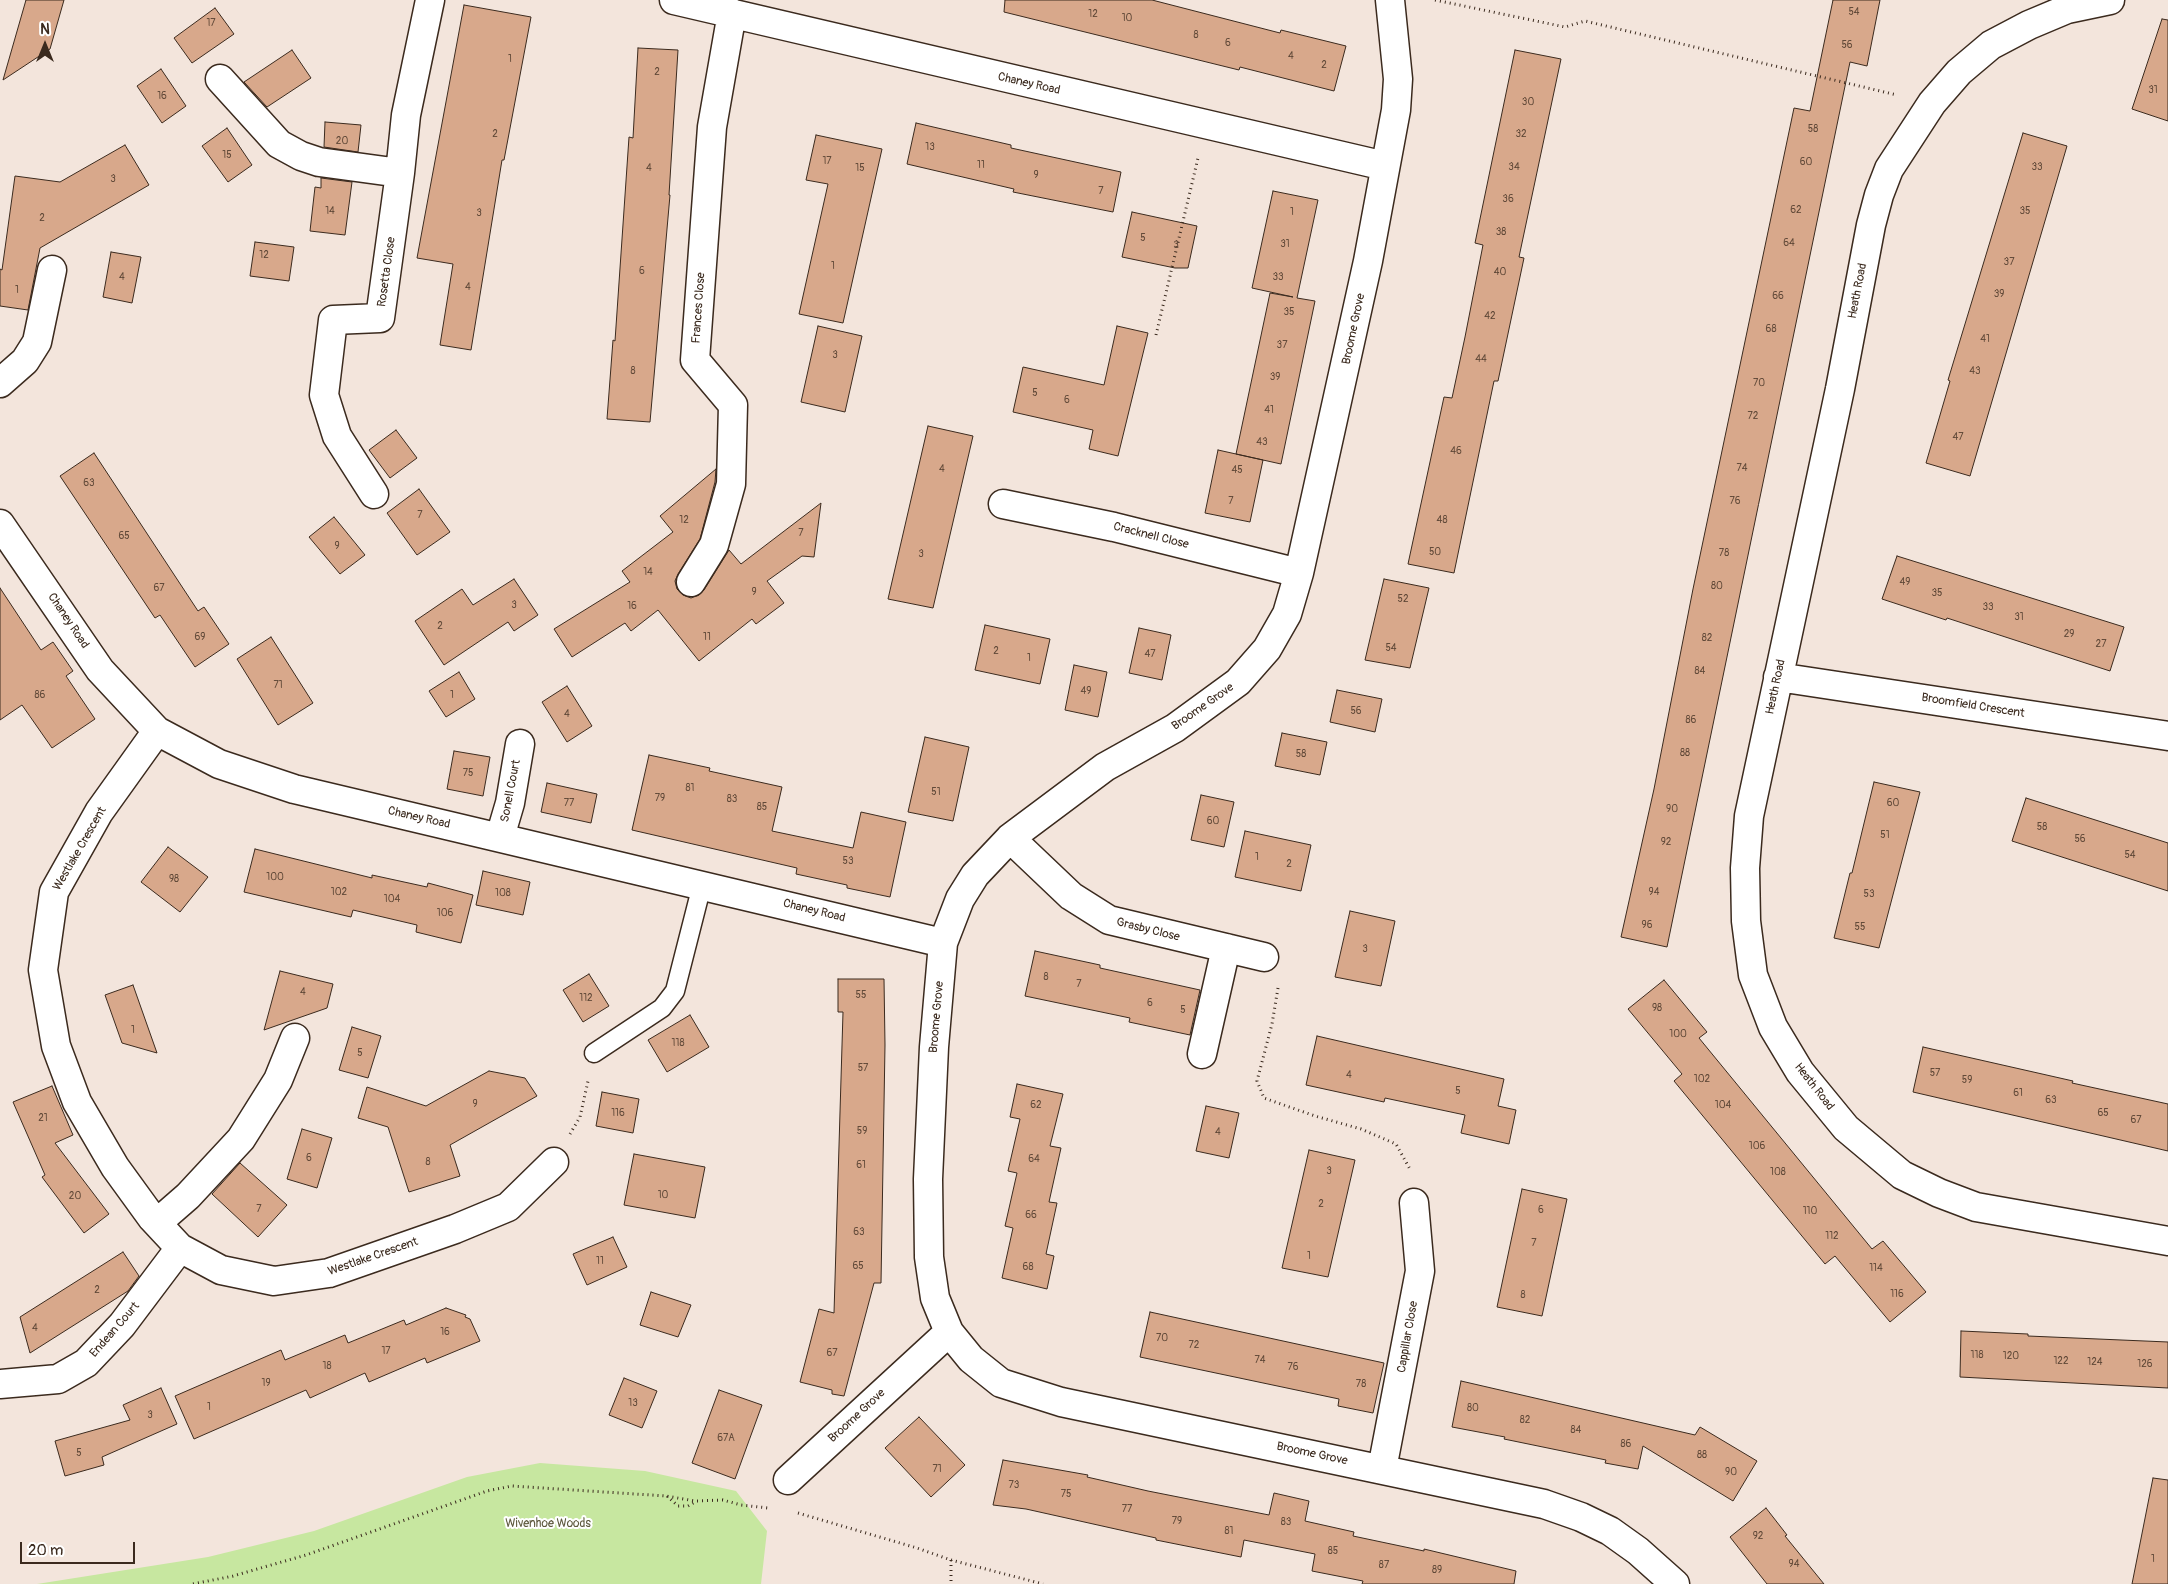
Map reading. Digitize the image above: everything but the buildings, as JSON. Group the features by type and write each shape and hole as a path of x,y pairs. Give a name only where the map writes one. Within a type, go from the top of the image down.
{"street":[{"name":"Rosetta Close","path":"374,494 337,436 324,395 333,320 380,318 400,174 406,115 430,0"},
{"name":"Chaney Road","path":"674,0 1206,126 1384,166"},
{"name":"Broome Grove","path":"1390,0 1398,79 1396,110 1384,166 1368,261 1299,574 1287,614 1267,649 1238,682 1175,728 1106,767 1010,838 970,883 960,899 943,943 933,1066 928,1179 929,1257 935,1298 949,1332 971,1359 1001,1382 1061,1402 1544,1504 1581,1517 1610,1532 1638,1551 1676,1584"},
{"name":"Heath Road","path":"2110,0 2068,9 2029,25 1991,45 1959,72 1932,104 1889,169 1873,218 1826,455 1750,816 1745,868 1746,921 1753,975 1772,1027 1800,1072 1846,1128 1902,1175 1939,1193 1976,1207 2168,1241"},
{"name":"Frances Close","path":"691,582 714,545 731,484 733,405 695,360 712,127 732,13"},
{"path":"220,79 280,144 300,156 319,162 400,174"},
{"path":"0,383 25,361 37,342 52,270"},
{"name":"Cracknell Close","path":"1002,504 1114,527 1299,574"},
{"name":"Chaney Road","path":"0,524 100,670 157,731 219,764 294,789 943,943"},
{"name":"Broomfield Crescent","path":"1778,677 2168,736"},
{"name":"Westlake Crescent","path":"157,731 99,812 54,892 42,970 56,1046 77,1102 115,1167 157,1223 180,1248 221,1270 274,1281 329,1273 455,1229 508,1207 554,1162"},
{"name":"Sonell Court","path":"500,837 510,803 520,744"},
{"name":"Grasby Close","path":"1010,838 1071,896 1110,920 1264,957"},
{"path":"1202,1054 1226,948"},
{"path":"157,1223 188,1196 241,1138 278,1080 295,1038"},
{"name":"Cappillar Close","path":"1382,1469 1420,1271 1414,1203"},
{"name":"Endean Court","path":"0,1384 58,1379 86,1363 122,1325 180,1248"},
{"name":"Broome Grove","path":"788,1480 949,1332"}],"lane":[{"path":"594,1053 662,1008 675,992 702,885"}],"path":[{"path":"1435,0 1565,27 1585,21 1932,104"},
{"path":"1156,335 1206,126"},
{"path":"1264,957 1282,961 1272,1024 1257,1081 1264,1098 1315,1116 1361,1129 1396,1144 1412,1172 1414,1203"},
{"path":"554,1162 580,1117 594,1053"},
{"path":"193,1584 233,1576 306,1555 487,1491 512,1486 666,1496 695,1501 723,1500 741,1505 772,1508"},
{"path":"666,1496 678,1506 688,1506 695,1501"},
{"path":"792,1512 918,1548 951,1560 1042,1584"},
{"path":"951,1560 952,1584"}],"green space":[{"name":"Wivenhoe Woods","path":"540,1463 645,1471 736,1491 767,1531 761,1584 37,1584 208,1557 314,1531 467,1477"}]}
